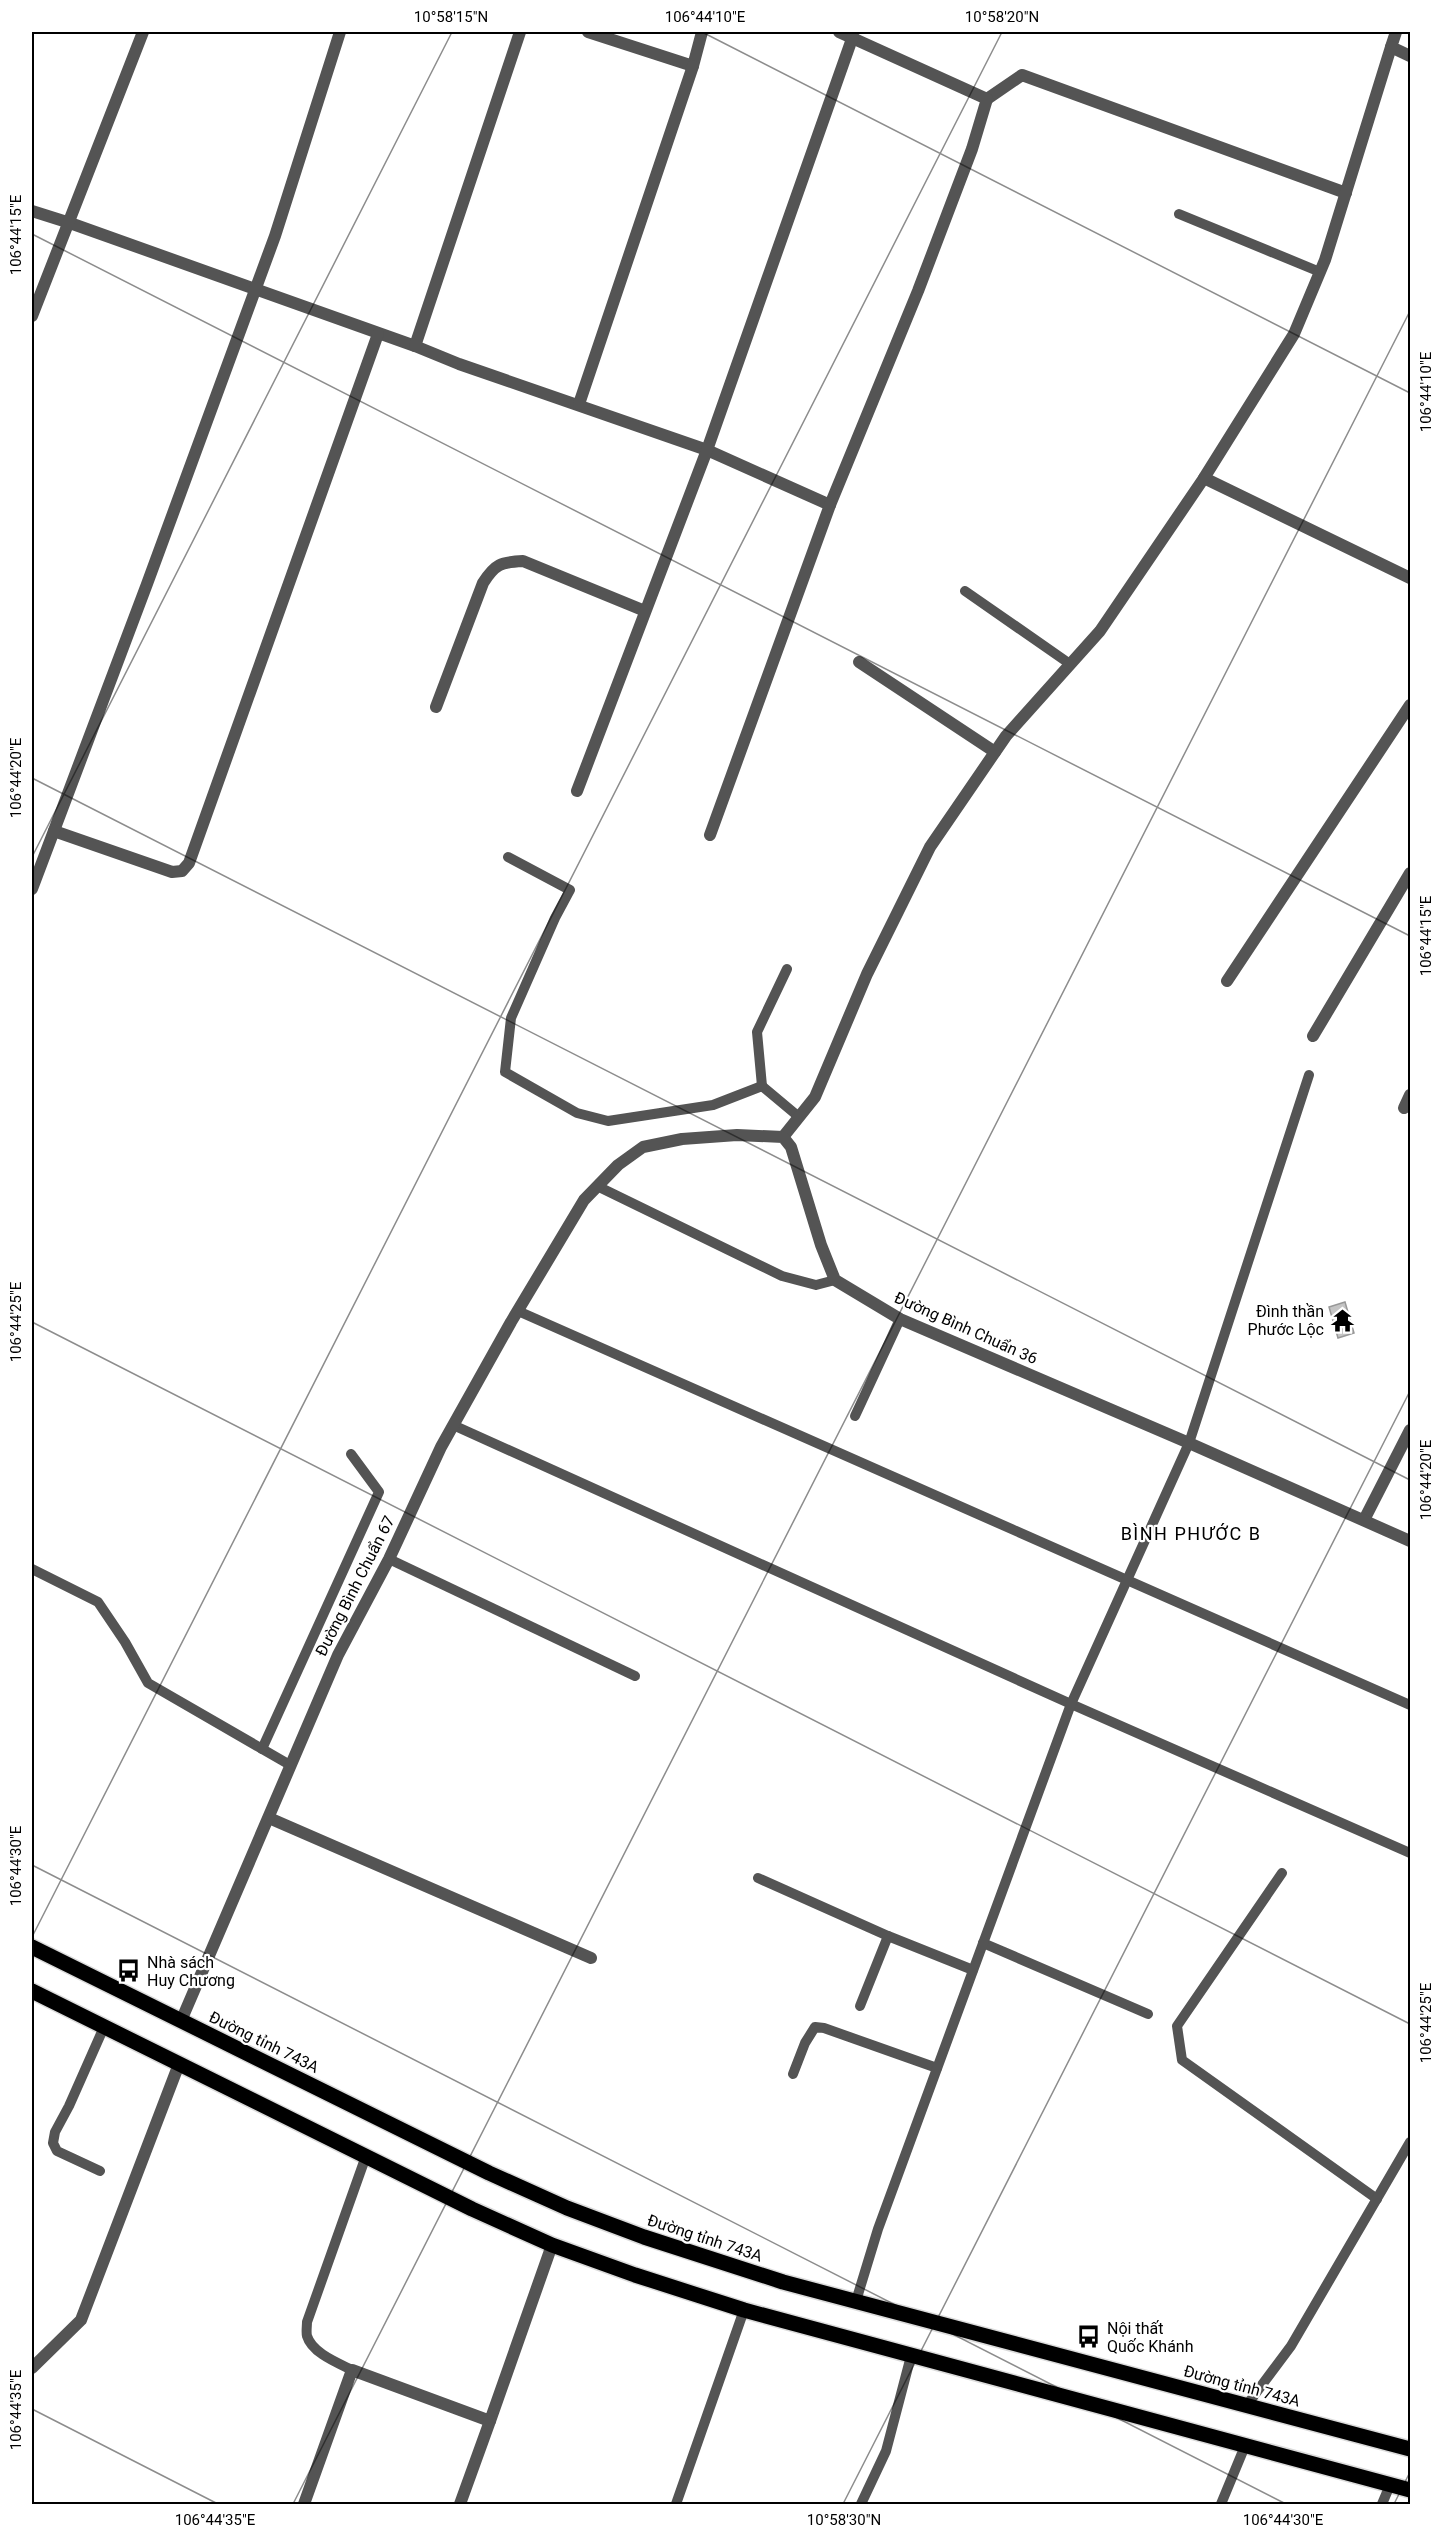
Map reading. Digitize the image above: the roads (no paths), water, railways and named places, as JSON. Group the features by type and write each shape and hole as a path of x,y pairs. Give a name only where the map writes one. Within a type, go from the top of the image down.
{"main road":[{"name":"Đường tỉnh 743A","path":"32,1947 479,2168 567,2208 695,2256 783,2282 1410,2450"},
{"path":"32,1991 472,2209 552,2245 635,2275 744,2310 1410,2490"}],"street":[{"path":"32,316 143,32"},
{"path":"32,889 275,236 340,32"},
{"path":"415,346 520,32"},
{"path":"588,32 693,66"},
{"path":"579,404 693,66 702,32"},
{"path":"839,32 853,36 987,99"},
{"path":"783,1137 815,1097 867,974 930,847 1006,736 1100,631 1204,478 1294,334 1320,272 1396,32"},
{"path":"577,791 707,450 853,36"},
{"path":"1391,47 1410,56"},
{"path":"710,835 830,505 918,291 968,160 987,99 1022,75 1346,193"},
{"path":"32,211 707,450 830,505"},
{"path":"54,831 172,872 182,870 189,863 378,334"},
{"path":"1204,478 1410,578"},
{"path":"436,707 483,583 491,571 504,562 523,561 645,611"},
{"path":"859,662 995,752"},
{"path":"1227,981 1410,705"},
{"path":"1313,1036 1410,873"},
{"path":"1404,1108 1410,1095"},
{"path":"597,1185 618,1164 643,1147 682,1139 726,1135 783,1137 791,1147 821,1245 835,1280"},
{"name":"Đường Bình Chuẩn 67","path":"181,2021 338,1655 389,1559 453,1425 518,1311 585,1200 597,1185"},
{"name":"Đường Bình Chuẩn 36","path":"835,1280 900,1319 1410,1541"},
{"path":"1364,1520 1410,1430"},
{"path":"269,1818 591,1958"},
{"path":"32,2368 81,2320 179,2064"},
{"path":"460,2505 552,2245"},
{"path":"304,2505 352,2370 490,2421"}],"lane":[{"path":"1179,214 1320,272"},
{"path":"965,591 1070,664"},
{"path":"508,858 570,891 555,918 511,1018 505,1072 577,1113 608,1121 713,1105 762,1086"},
{"path":"787,969 757,1032 762,1086 799,1117"},
{"path":"856,2301 878,2229 1071,1704 1189,1443 1309,1075"},
{"path":"597,1185 782,1276 816,1285 835,1280"},
{"path":"518,1311 1410,1706"},
{"path":"855,1416 900,1319"},
{"path":"453,1425 1071,1704 1410,1853"},
{"path":"262,1749 379,1492 351,1454"},
{"path":"389,1559 635,1676"},
{"path":"32,1569 98,1602 125,1642 148,1683 290,1765"},
{"path":"1282,1873 1177,2026 1182,2060 1377,2199"},
{"path":"758,1878 888,1936 973,1970"},
{"path":"860,2006 888,1936"},
{"path":"983,1943 1148,2014"},
{"path":"100,2171 57,2151 53,2143 55,2132 104,2027"},
{"path":"793,2074 805,2043 815,2027 824,2028 937,2068"},
{"path":"1247,2405 1291,2346 1410,2142"},
{"path":"352,2370 331,2360 314,2347 307,2336 307,2322 366,2156"},
{"path":"676,2505 744,2310"},
{"path":"861,2505 886,2451 911,2356"},
{"path":"1221,2505 1245,2446"},
{"path":"1382,2505 1390,2485"}],"place":[{"name":"Đình thần Phước Lộc","path":"1342,1320"},
{"name":"Nhà sách Huy Chương","path":"129,1971"},
{"name":"Nội thất Quốc Khánh","path":"1089,2337"}],"district":[{"name":"BÌNH PHƯỚC B","path":"1191,1533"}]}
